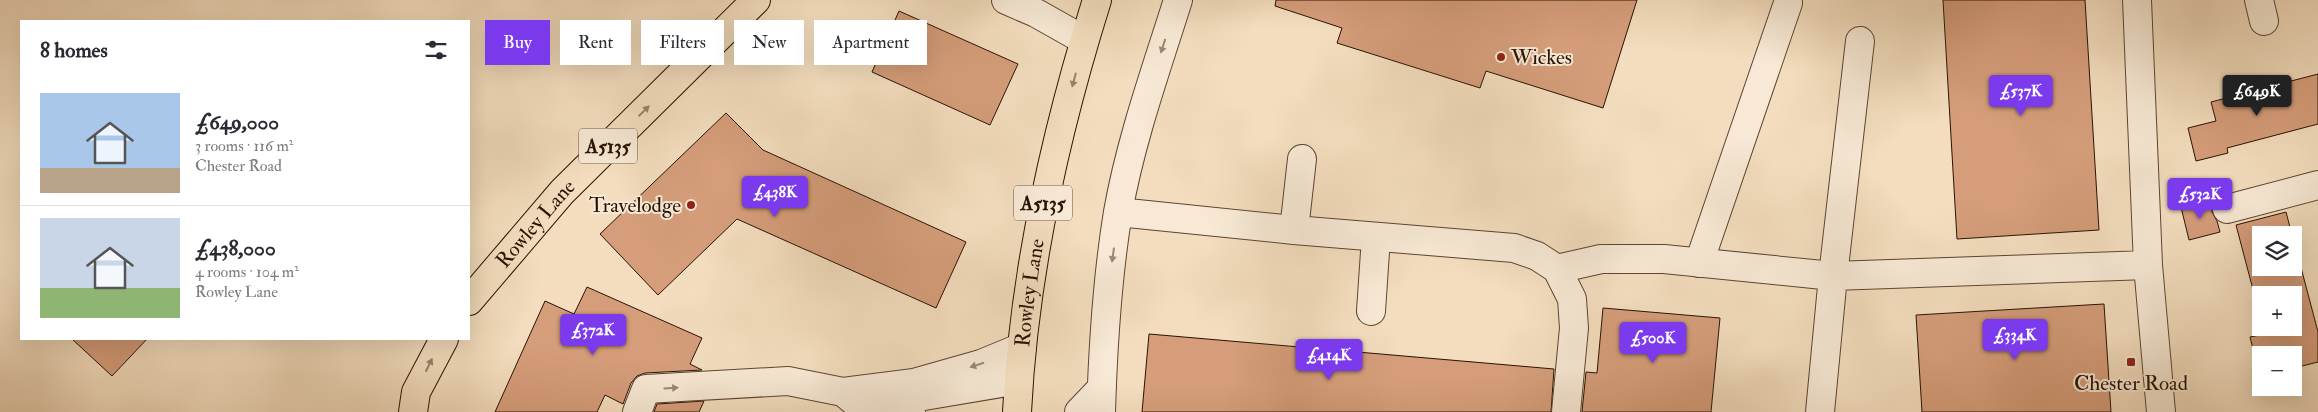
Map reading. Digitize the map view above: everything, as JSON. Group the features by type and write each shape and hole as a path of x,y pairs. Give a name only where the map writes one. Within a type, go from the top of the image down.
{"main road":[{"name":"Rowley Lane","path":"470,300 562,192 756,0"},
{"name":"Rowley Lane","path":"1017,412 1028,292 1042,211 1084,40 1097,0"},
{"path":"409,405 443,340"}],"street":[{"path":"1006,0 1036,13 1084,40"},
{"path":"1079,412 1101,400 1104,322 1118,212 1137,131 1178,0"},
{"path":"2138,0 2148,265 2161,412"},
{"path":"1699,263 1788,3"},
{"path":"1820,412 1833,276 1860,41"},
{"path":"1294,230 1302,160"},
{"path":"2227,209 2318,185"},
{"path":"1118,212 1294,230 1514,248 1537,256 1557,269 1572,300 1574,328 1566,412"},
{"path":"1372,311 1376,237"},
{"path":"1557,269 1601,259 1664,259 1833,276 2148,265"},
{"path":"838,402 981,364 1022,347"},
{"path":"911,412 891,402 1019,380"},
{"path":"637,412 646,390 788,381 867,412"}],"building":[{"name":"Wickes","path":"1276,0 1637,0 1603,108 1486,71 1480,88 1337,43 1342,28 1275,6"},
{"path":"1943,0 2085,0 2099,230 1957,239"},
{"path":"899,11 919,20 895,20"},
{"path":"927,23 1018,64 990,125 872,72 875,65 927,65"},
{"path":"2318,74 2318,124 2227,148 2228,153 2196,161 2188,128 2216,121 2211,102"},
{"name":"Travelodge","path":"726,113 763,150 966,242 936,308 737,219 658,295 600,234"},
{"path":"2212,199 2212,212 2220,232 2189,240 2181,207"},
{"path":"2286,212 2290,226 2252,226 2252,276 2302,276 2302,271 2318,332 2318,362 2302,366 2302,346 2252,346 2250,337 2302,336 2302,286 2252,286 2236,225"},
{"path":"587,287 702,338 690,364 702,370 645,373 637,376 631,383 623,404 605,395 597,412 495,412 545,301 574,314"},
{"path":"2104,304 2111,412 1922,412 1916,315"},
{"path":"1603,308 1720,318 1711,412 1582,412 1586,372 1597,373"},
{"path":"1149,334 1554,369 1551,412 1142,412"},
{"path":"73,340 146,340 112,376"},
{"path":"704,401 699,412 654,412 657,404"}],"place":[{"name":"Wickes","path":"1501,57"},
{"name":"Travelodge","path":"691,205"},
{"name":"Chester Road","path":"2131,362"}]}
